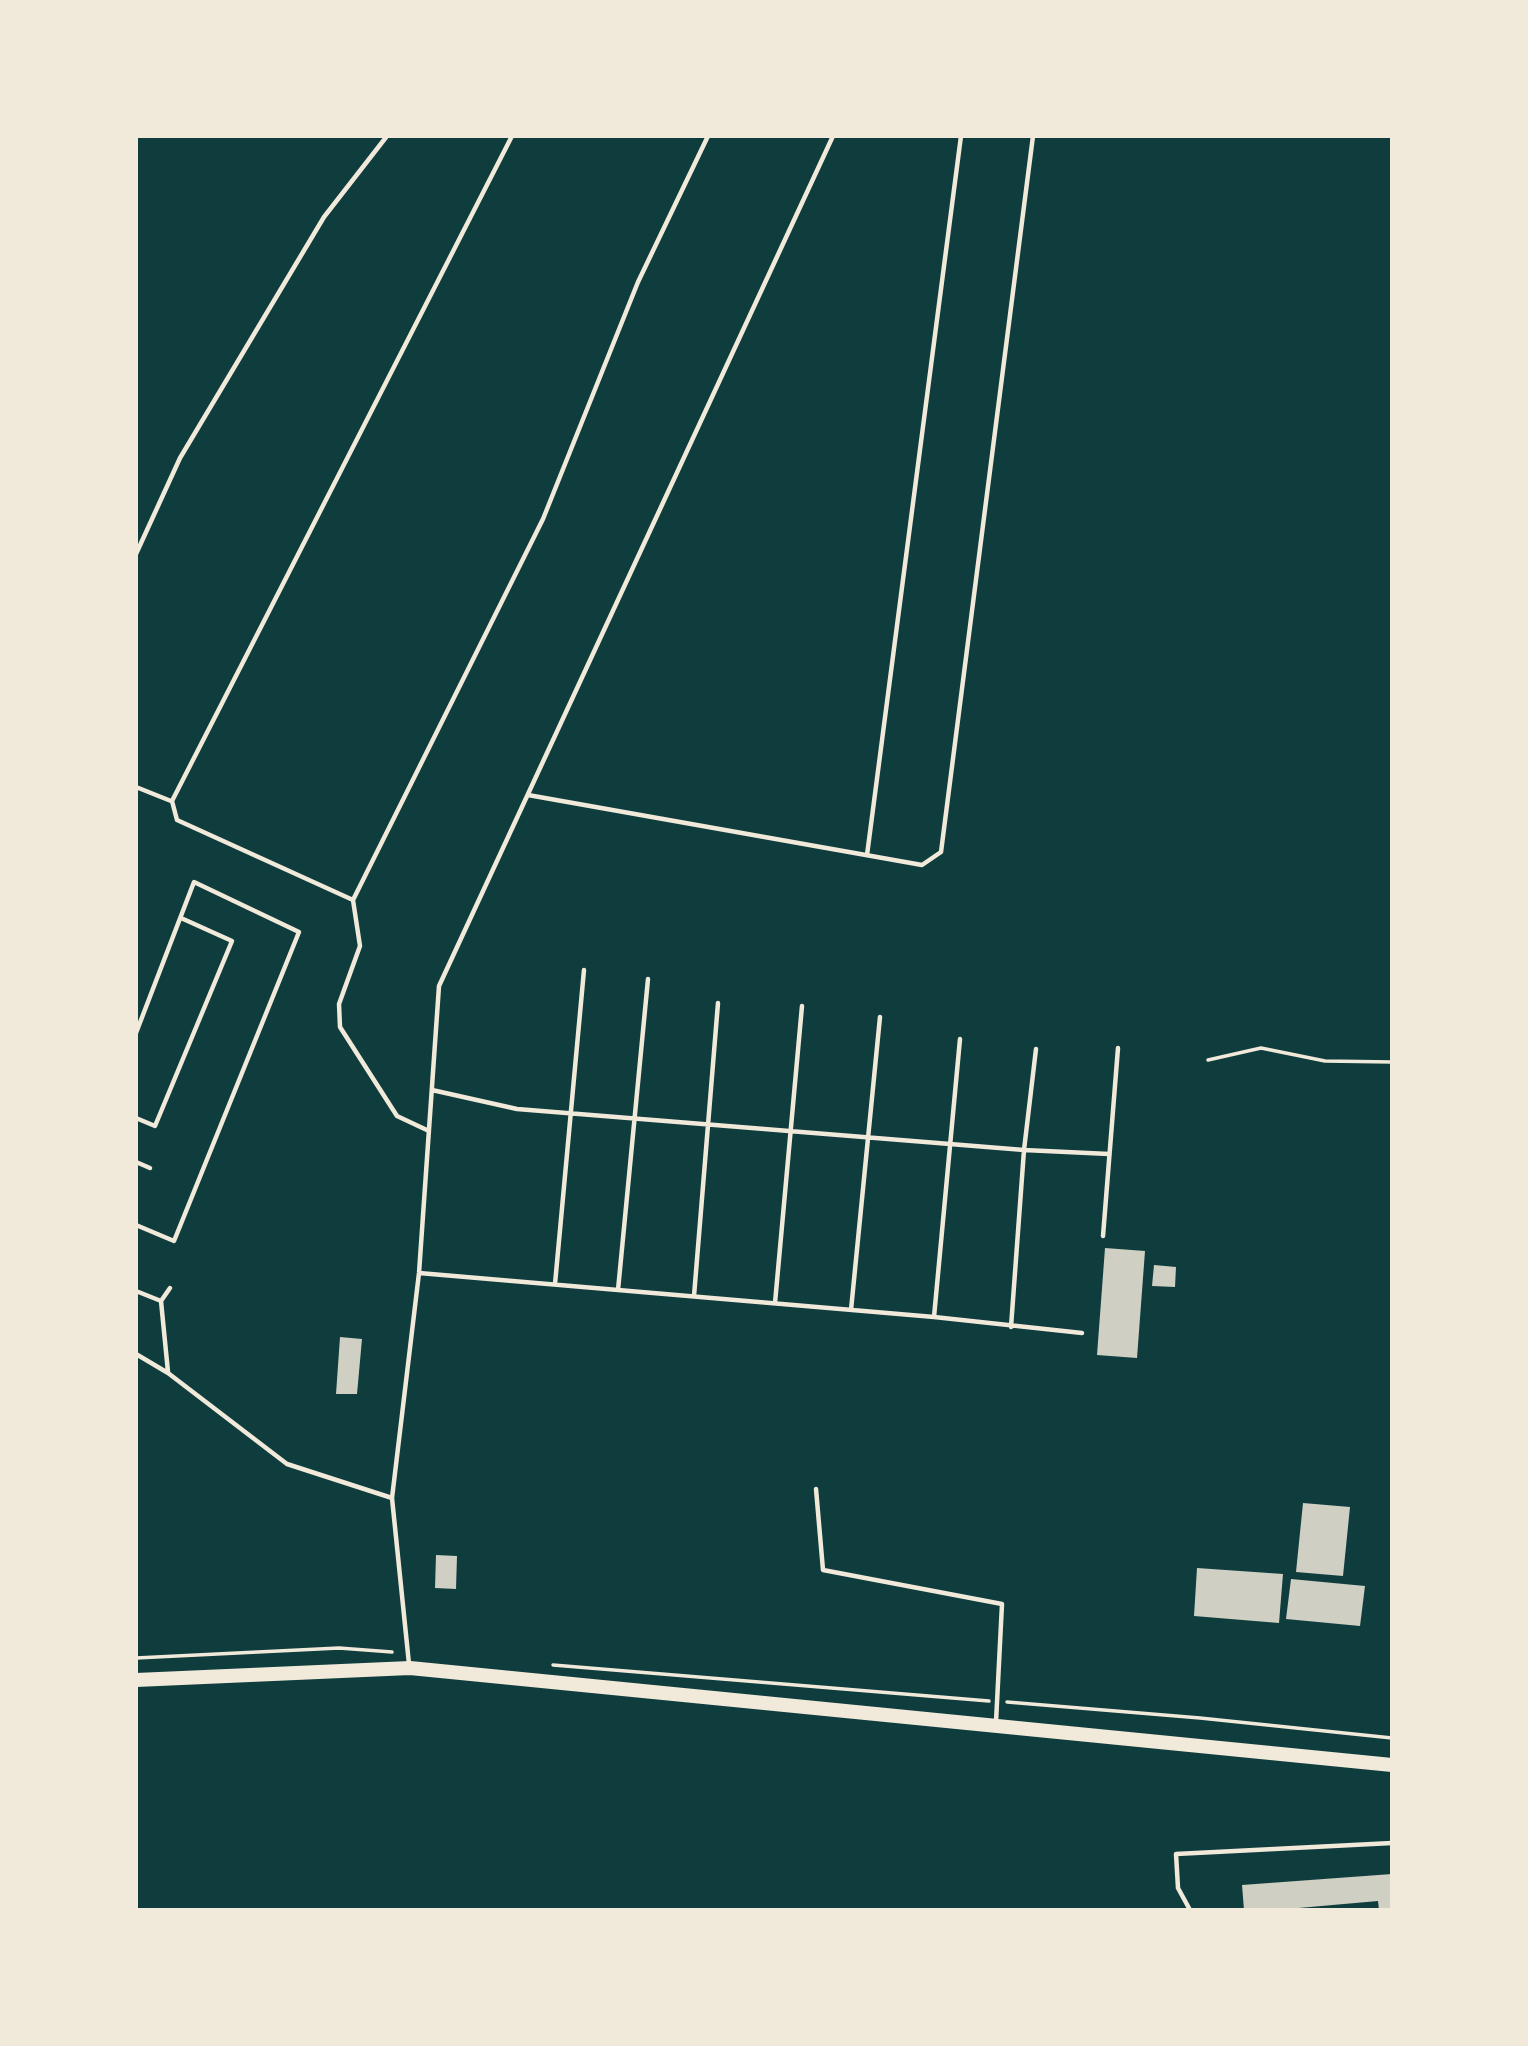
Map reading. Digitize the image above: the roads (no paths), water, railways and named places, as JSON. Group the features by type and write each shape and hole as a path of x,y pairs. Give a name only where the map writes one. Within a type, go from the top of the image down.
{"main road":[{"path":"136,1680 410,1668 1391,1765"}],"lane":[{"path":"136,554 180,458 324,217 387,136"},
{"path":"353,900 177,820 172,802 512,136"},
{"path":"429,1131 397,1116 340,1027 339,1004 360,946 353,900 543,519 638,282 708,136"},
{"path":"410,1668 392,1498 419,1273 439,986 833,136"},
{"path":"867,855 961,136"},
{"path":"528,795 922,865 941,852 1033,136"},
{"path":"136,787 172,802"},
{"path":"136,1033 194,882 299,932 174,1241 136,1225"},
{"path":"136,1118 155,1126 232,941 181,918"},
{"path":"555,1284 584,970"},
{"path":"618,1290 648,979"},
{"path":"694,1296 718,1003"},
{"path":"775,1303 802,1006"},
{"path":"851,1310 880,1017"},
{"path":"934,1317 960,1039"},
{"path":"1104,1236 1118,1048"},
{"path":"1011,1327 1024,1150 1036,1049"},
{"path":"432,1090 517,1109 1024,1150 1109,1154"},
{"path":"136,1162 150,1168"},
{"path":"419,1273 934,1317 1082,1333"},
{"path":"168,1373 161,1301 170,1288"},
{"path":"136,1291 161,1301"},
{"path":"136,1354 168,1373 287,1464 392,1498"},
{"path":"816,1489 823,1570 1002,1604 995,1726"},
{"path":"1190,1909 1178,1888 1176,1854 1391,1843"}]}
